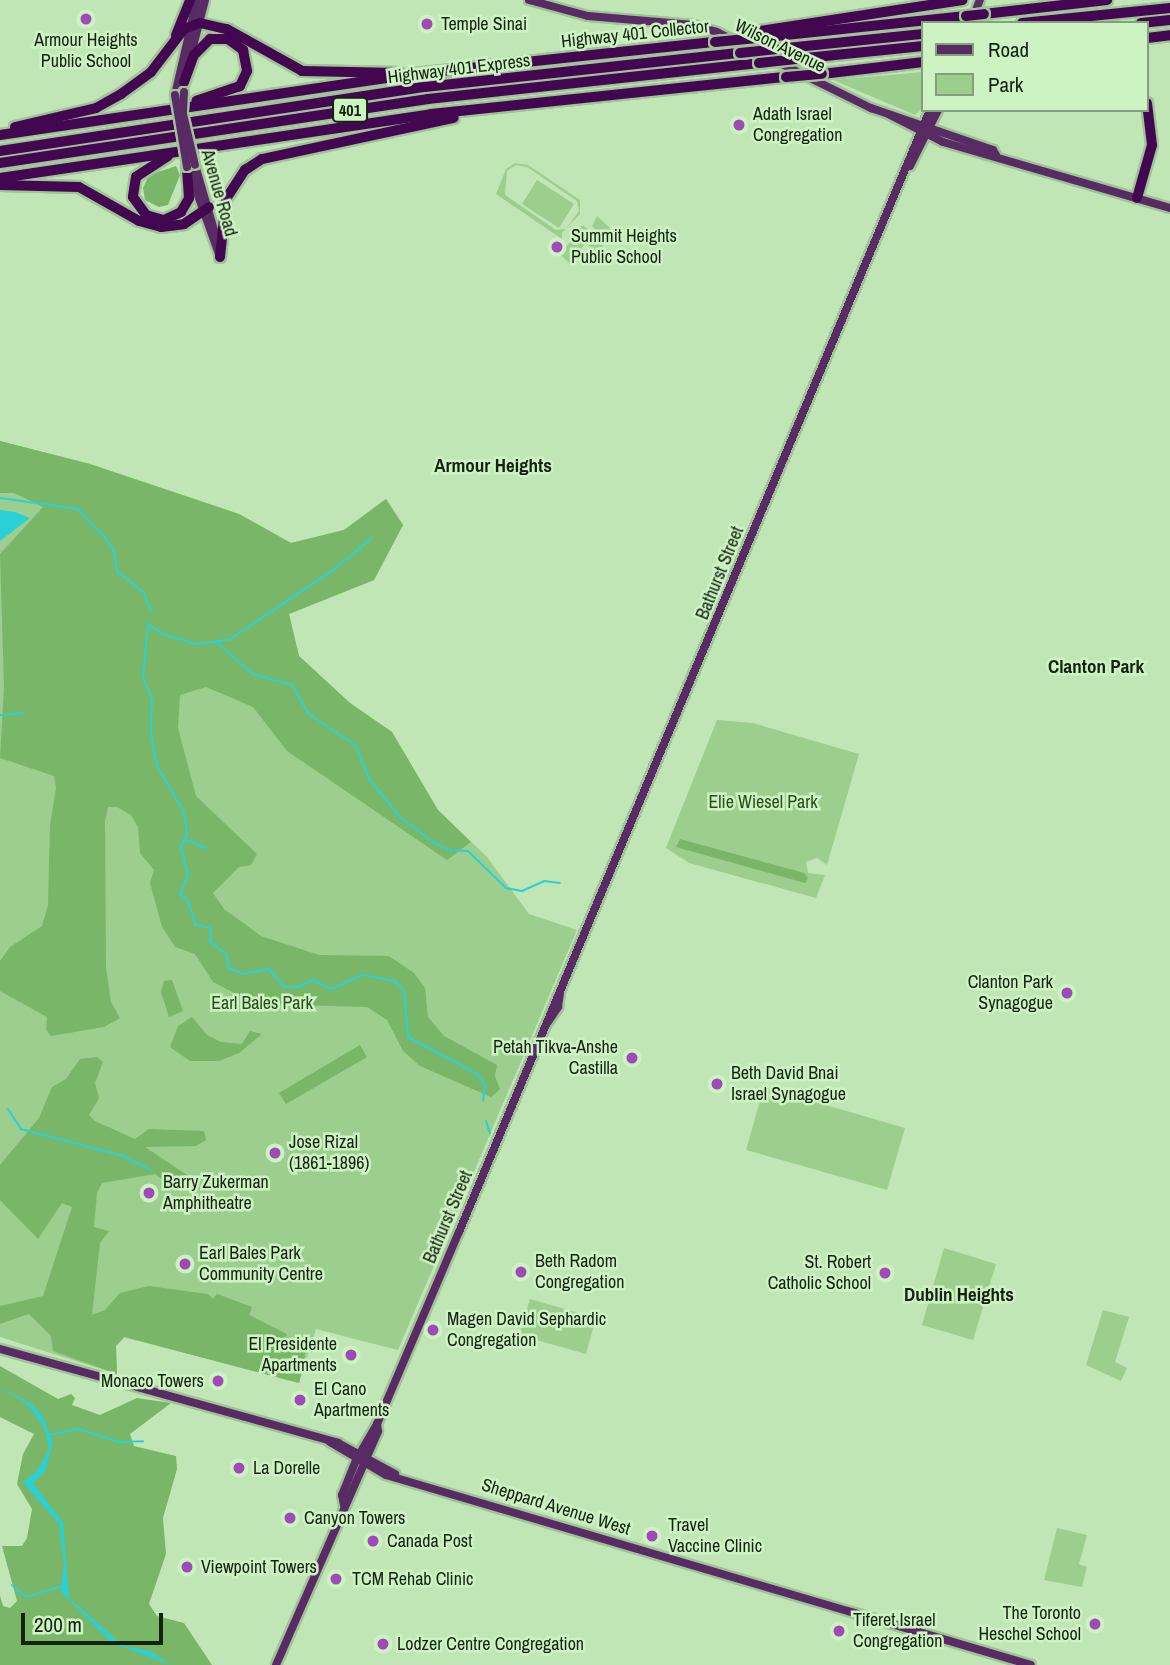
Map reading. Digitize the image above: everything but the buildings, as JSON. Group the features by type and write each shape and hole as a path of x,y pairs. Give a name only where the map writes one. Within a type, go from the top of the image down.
{"highway":[{"path":"171,46 190,0"},
{"path":"752,35 950,5 962,0"},
{"name":"Highway 401 Collector","path":"967,20 984,14 1108,0"},
{"path":"1042,21 1170,8"},
{"path":"1149,22 1170,20"},
{"name":"Highway 401 Collector","path":"0,133 410,75 752,35 922,23"},
{"path":"0,133 96,108 139,82 195,24 227,29 302,71 410,75"},
{"name":"Highway 401 Express","path":"0,152 425,88 922,34"},
{"path":"1149,38 1170,35"},
{"path":"178,109 240,86 248,61 243,50 228,38 210,40 194,55 181,90"},
{"name":"Highway 401 Express","path":"0,163 428,99 922,46"},
{"name":"401","path":"0,178 490,108 922,62"},
{"path":"220,257 226,199 244,170 262,159 490,108"},
{"path":"1137,198 1152,145 1148,112"},
{"path":"191,166 189,198 181,212 157,219 138,208 133,185 142,169 194,149"},
{"path":"0,186 79,187 139,220 161,227 184,224 206,210"}],"main road":[{"name":"Avenue Road","path":"197,0 195,24 181,90 191,166 220,257"},
{"name":"Avenue Road","path":"181,90 195,24 205,0"},
{"name":"Wilson Avenue","path":"529,0 587,16 694,25 717,32 925,131 1170,208"},
{"path":"967,20 980,0"},
{"name":"Bathurst Street","path":"925,131 930,112"},
{"name":"Bathurst Street","path":"276,1665 344,1505 342,1495 362,1458 548,1023 558,1007 560,993 910,166 936,112"},
{"name":"Sheppard Avenue West","path":"0,1349 330,1442 362,1458 386,1475 395,1474 1031,1665"}],"green space":[{"path":"922,72 922,109 915,115 833,80"},
{"path":"515,163 528,165 580,200 580,214 567,228 579,211 577,201 527,167 516,165 507,171 505,195 556,230 566,229 562,233 562,239 496,194 506,169"},
{"path":"176,166 180,175 168,205 159,207 145,200 143,188 149,175"},
{"path":"537,180 574,204 559,228 522,204"},
{"path":"597,216 610,228 609,242 592,226"},
{"path":"583,225 604,244 598,252 585,243 571,265 556,250 562,242 567,246"},
{"name":"Earl Bales Park","path":"0,441 90,464 239,514 291,543 344,530 386,499 403,525 374,580 289,614 299,656 350,703 392,732 438,810 487,857 529,914 577,930 398,1350 316,1329 299,1383 125,1337 116,1346 117,1374 0,1337"},
{"path":"0,441 90,464 239,514 291,543 344,530 386,499 403,525 374,580 289,614 299,656 350,703 392,732 438,810 471,842 447,860 287,751 253,707 206,687 180,695 178,728 196,796 257,854 251,865 239,867 213,893 224,909 261,936 319,955 389,956 414,973 425,988 428,1017 444,1036 497,1065 495,1076 500,1089 491,1097 420,1066 403,1051 387,1020 367,1007 256,1004 213,982 195,954 175,947 162,927 150,883 154,870 140,853 138,827 131,815 117,807 108,807 105,821 106,967 111,1002 120,1018 104,1027 51,1036 46,1030 47,1017 0,991 0,961 10,947 42,926 48,905 50,825 56,788 54,776 0,758 4,687 0,554 43,507 14,493 0,493"},
{"name":"Elie Wiesel Park","path":"717,720 753,723 859,754 827,865 817,858 806,862 808,873 825,875 816,898 689,863 666,848"},
{"path":"680,839 804,873 808,878 805,883 676,847"},
{"path":"172,980 183,1011 169,1017 161,992 164,981"},
{"path":"192,1017 207,1035 221,1042 242,1044 250,1031 262,1034 239,1053 219,1061 190,1061 170,1047 178,1026"},
{"path":"360,1045 367,1057 286,1104 279,1093"},
{"path":"97,1057 103,1062 95,1083 99,1098 89,1115 95,1121 135,1139 149,1129 204,1131 206,1140 196,1146 145,1147 187,1175 190,1179 184,1187 174,1189 155,1174 102,1183 97,1193 94,1227 109,1231 100,1243 92,1315 105,1310 120,1293 149,1286 208,1294 213,1299 217,1294 252,1307 249,1315 287,1334 285,1343 307,1346 299,1383 124,1337 116,1346 117,1374 53,1351 51,1336 29,1314 0,1324 0,1306 43,1296 72,1207 62,1203 38,1239 0,1200 0,1165 39,1118 52,1087 66,1079 80,1059"},
{"path":"764,1087 905,1128 887,1190 746,1150"},
{"path":"944,1248 996,1264 973,1340 922,1325"},
{"path":"530,1299 596,1318 586,1354 519,1335"},
{"path":"1103,1310 1129,1317 1115,1362 1127,1368 1121,1381 1086,1365"},
{"path":"0,1366 58,1399 71,1394 75,1398 72,1405 100,1415 137,1398 171,1403 130,1434 134,1446 176,1456 177,1469 163,1518 166,1554 149,1604 157,1616 184,1623 212,1665 0,1665 0,1596 3,1606 10,1608 17,1601 2,1546 22,1546 27,1538 32,1509 17,1484 23,1454 34,1434 0,1417"},
{"path":"1057,1528 1087,1535 1079,1564 1087,1567 1082,1587 1044,1580"}],"water":[{"path":"0,510 15,512 30,518 0,541"},
{"path":"0,1387 32,1404 43,1417 53,1442 45,1471 33,1483 63,1523 69,1598 124,1646 150,1651 171,1665 112,1643 61,1592 64,1564 59,1524 23,1482 37,1471 49,1450 45,1429 28,1405"}],"waterway":[{"path":"0,498 78,509 106,539 114,551 117,571 144,593 151,611"},
{"path":"147,623 163,634 195,644 229,640 336,568 373,537"},
{"path":"148,626 143,677 152,701 151,733 157,766 184,812 187,833 181,847 188,875 180,894 188,901 196,925 211,928 210,941 227,956 229,968 243,974 269,969 284,987 298,987 313,980 331,989 363,975 394,981 404,990 408,1037 476,1073 485,1084 483,1101"},
{"path":"217,643 253,674 292,685 309,714 356,746 369,779 400,817 433,842 449,850 468,851 506,888 522,891 544,881 560,883"},
{"path":"0,715 24,713"},
{"path":"185,839 206,848"},
{"path":"8,1109 21,1129 123,1156 151,1170"},
{"path":"486,1121 490,1133"},
{"path":"49,1435 78,1429 119,1442 143,1441"},
{"path":"12,1585 26,1597 63,1586"}],"place":[{"name":"Armour Heights Public School","path":"86,19"},
{"name":"Temple Sinai","path":"427,24"},
{"name":"Adath Israel Congregation","path":"739,125"},
{"name":"Summit Heights Public School","path":"557,247"},
{"name":"Clanton Park Synagogue","path":"1067,993"},
{"name":"Petah Tikva-Anshe Castilla","path":"632,1058"},
{"name":"Beth David Bnai Israel Synagogue","path":"717,1084"},
{"name":"Jose Rizal (1861-1896)","path":"275,1153"},
{"name":"Barry Zukerman Amphitheatre","path":"149,1193"},
{"name":"Earl Bales Park Community Centre","path":"185,1264"},
{"name":"Beth Radom Congregation","path":"521,1272"},
{"name":"St. Robert Catholic School","path":"885,1273"},
{"name":"Magen David Sephardic Congregation","path":"433,1330"},
{"name":"El Presidente Apartments","path":"351,1355"},
{"name":"Monaco Towers","path":"218,1381"},
{"name":"El Cano Apartments","path":"300,1400"},
{"name":"La Dorelle","path":"239,1468"},
{"name":"Canyon Towers","path":"290,1518"},
{"name":"Travel Vaccine Clinic","path":"652,1536"},
{"name":"Canada Post","path":"373,1541"},
{"name":"Viewpoint Towers","path":"187,1567"},
{"name":"TCM Rehab Clinic","path":"336,1579"},
{"name":"The Toronto Heschel School","path":"1095,1624"},
{"name":"Tiferet Israel Congregation","path":"839,1631"},
{"name":"Lodzer Centre Congregation","path":"383,1644"}],"district":[{"name":"Armour Heights","path":"493,466"},
{"name":"Clanton Park","path":"1096,667"},
{"name":"Dublin Heights","path":"959,1295"}]}
